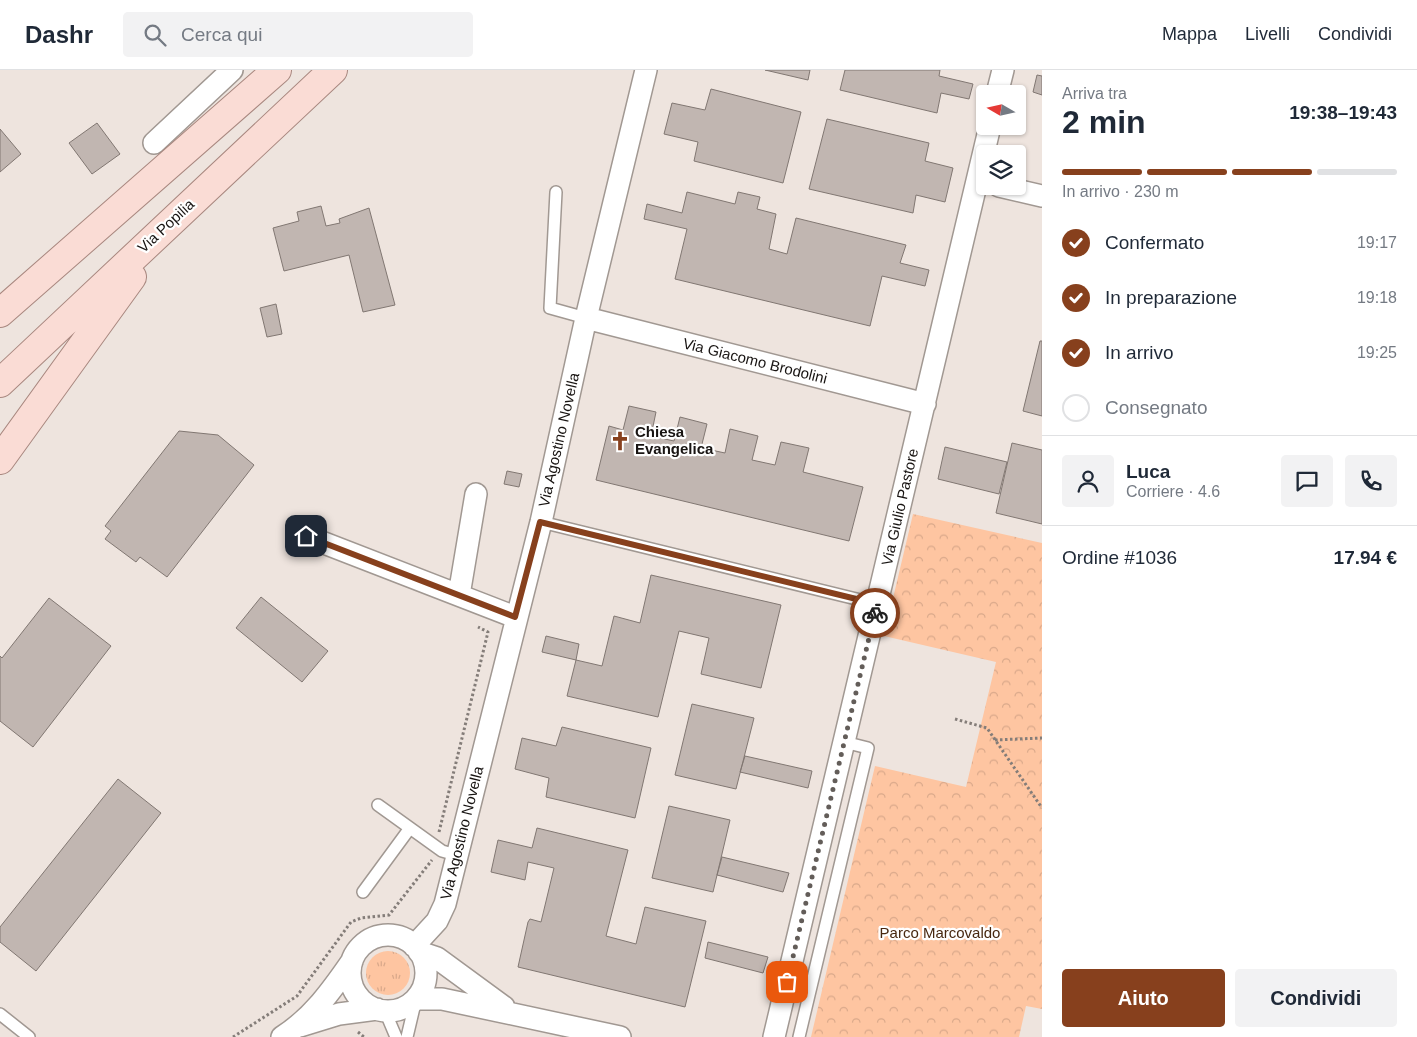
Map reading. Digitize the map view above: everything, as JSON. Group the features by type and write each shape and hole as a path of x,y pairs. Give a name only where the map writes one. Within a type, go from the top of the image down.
{"main road":[{"path":"0,313 277,70"},
{"name":"Via Popilia","path":"0,383 333,70"},
{"path":"0,460 88,334 188,206"}],"street":[{"path":"154,143 232,70"},
{"name":"Via Agostino Novella","path":"417,949 437,920 445,904 540,522 586,318 646,70"},
{"path":"999,85 1003,70"},
{"path":"1026,192 1042,196"},
{"name":"Via Giulio Pastore","path":"774,1037 925,404 978,195"},
{"name":"Via Giacomo Brodolini","path":"586,318 925,404"},
{"path":"459,596 476,494"},
{"path":"306,536 515,617"},
{"path":"291,1032 326,998 364,944 374,938 395,936 437,958 513,1012"},
{"path":"291,1032 340,1014 407,1006 416,999 425,981 424,961 417,949"},
{"path":"352,961 350,973 352,985 358,996 366,1004 381,1010"},
{"path":"416,999 442,999 513,1012 620,1037"}],"lane":[{"path":"556,192 550,308 586,318"},
{"path":"540,522 877,604"},
{"path":"799,1037 868,748 844,742"},
{"path":"378,805 442,851 456,855"},
{"path":"363,892 410,828"},
{"path":"407,1037 416,999"},
{"path":"381,1010 396,1037"},
{"path":"0,1014 28,1037"}],"path":[{"path":"438,837 488,632 478,626"},
{"path":"955,719 987,728 1042,808"},
{"path":"996,740 1042,738"}],"green space":[{"name":"Parco Marcovaldo","path":"913,514 1042,543 1042,1009 1026,1006 1019,1037 811,1037 875,766 966,787 996,662 884,636"},
{"path":"392,951 404,957 409,964 409,982 404,989 397,994 384,995 376,992 369,985 366,969 369,961 376,954"}],"building":[{"path":"765,70 810,70 808,80"},
{"path":"845,70 940,70 939,76 973,84 969,99 941,93 937,113 840,90"},
{"path":"1037,75 1042,76 1042,95 1033,92"},
{"path":"711,89 801,112 783,183 694,161 698,142 664,134 672,103 705,110"},
{"path":"827,119 929,143 925,161 953,168 945,202 916,195 913,213 809,189"},
{"path":"97,123 120,154 92,174 69,143"},
{"path":"0,129 21,154 0,172"},
{"path":"687,192 735,204 738,192 760,197 757,209 776,214 769,249 787,254 796,218 906,245 900,263 929,270 925,286 882,276 870,326 675,279 687,229 644,219 647,204 682,213"},
{"path":"321,206 326,226 340,223 339,219 369,208 395,305 363,312 349,255 284,271 273,228 299,221 297,212"},
{"path":"276,304 282,334 267,337 260,308"},
{"path":"1040,341 1042,341 1042,416 1023,411"},
{"path":"629,406 656,412 651,436 674,441 680,417 707,424 701,448 725,453 730,429 758,436 752,460 775,465 781,442 809,448 803,472 863,487 849,541 596,480 609,426 623,430"},
{"path":"179,431 218,435 254,465 167,577 140,557 136,562 105,539 111,531 105,526"},
{"path":"1012,443 1042,450 1042,524 996,513"},
{"path":"945,447 1007,462 999,494 938,479"},
{"path":"507,471 522,474 519,487 504,484"},
{"path":"651,575 781,605 761,688 701,674 709,638 679,631 658,717 567,696 576,660 602,666 614,616 640,623"},
{"path":"261,597 328,651 302,682 236,628"},
{"path":"49,598 111,646 33,747 0,721 0,656 2,658"},
{"path":"546,636 579,644 576,660 542,652"},
{"path":"692,704 754,718 736,789 675,775"},
{"path":"562,727 651,748 635,818 546,797 549,778 515,769 522,738 556,746"},
{"path":"745,756 812,771 808,788 740,772"},
{"path":"118,779 161,813 36,971 0,942 0,927"},
{"path":"669,806 730,820 713,892 652,878"},
{"path":"537,828 628,850 606,936 636,944 645,907 706,921 685,1007 518,967 528,922 530,919 541,922 554,868 528,862 525,880 491,872 498,840 532,848"},
{"path":"722,857 789,873 783,892 717,875"},
{"path":"708,942 768,957 763,973 705,958"}],"way so far":[{"path":"787,982 875,613"}],"place":[{"name":"Chiesa Evangelica","path":"620,441"}],"route":[{"path":"306,536 515,617 540,522 877,604 875,613"}]}
